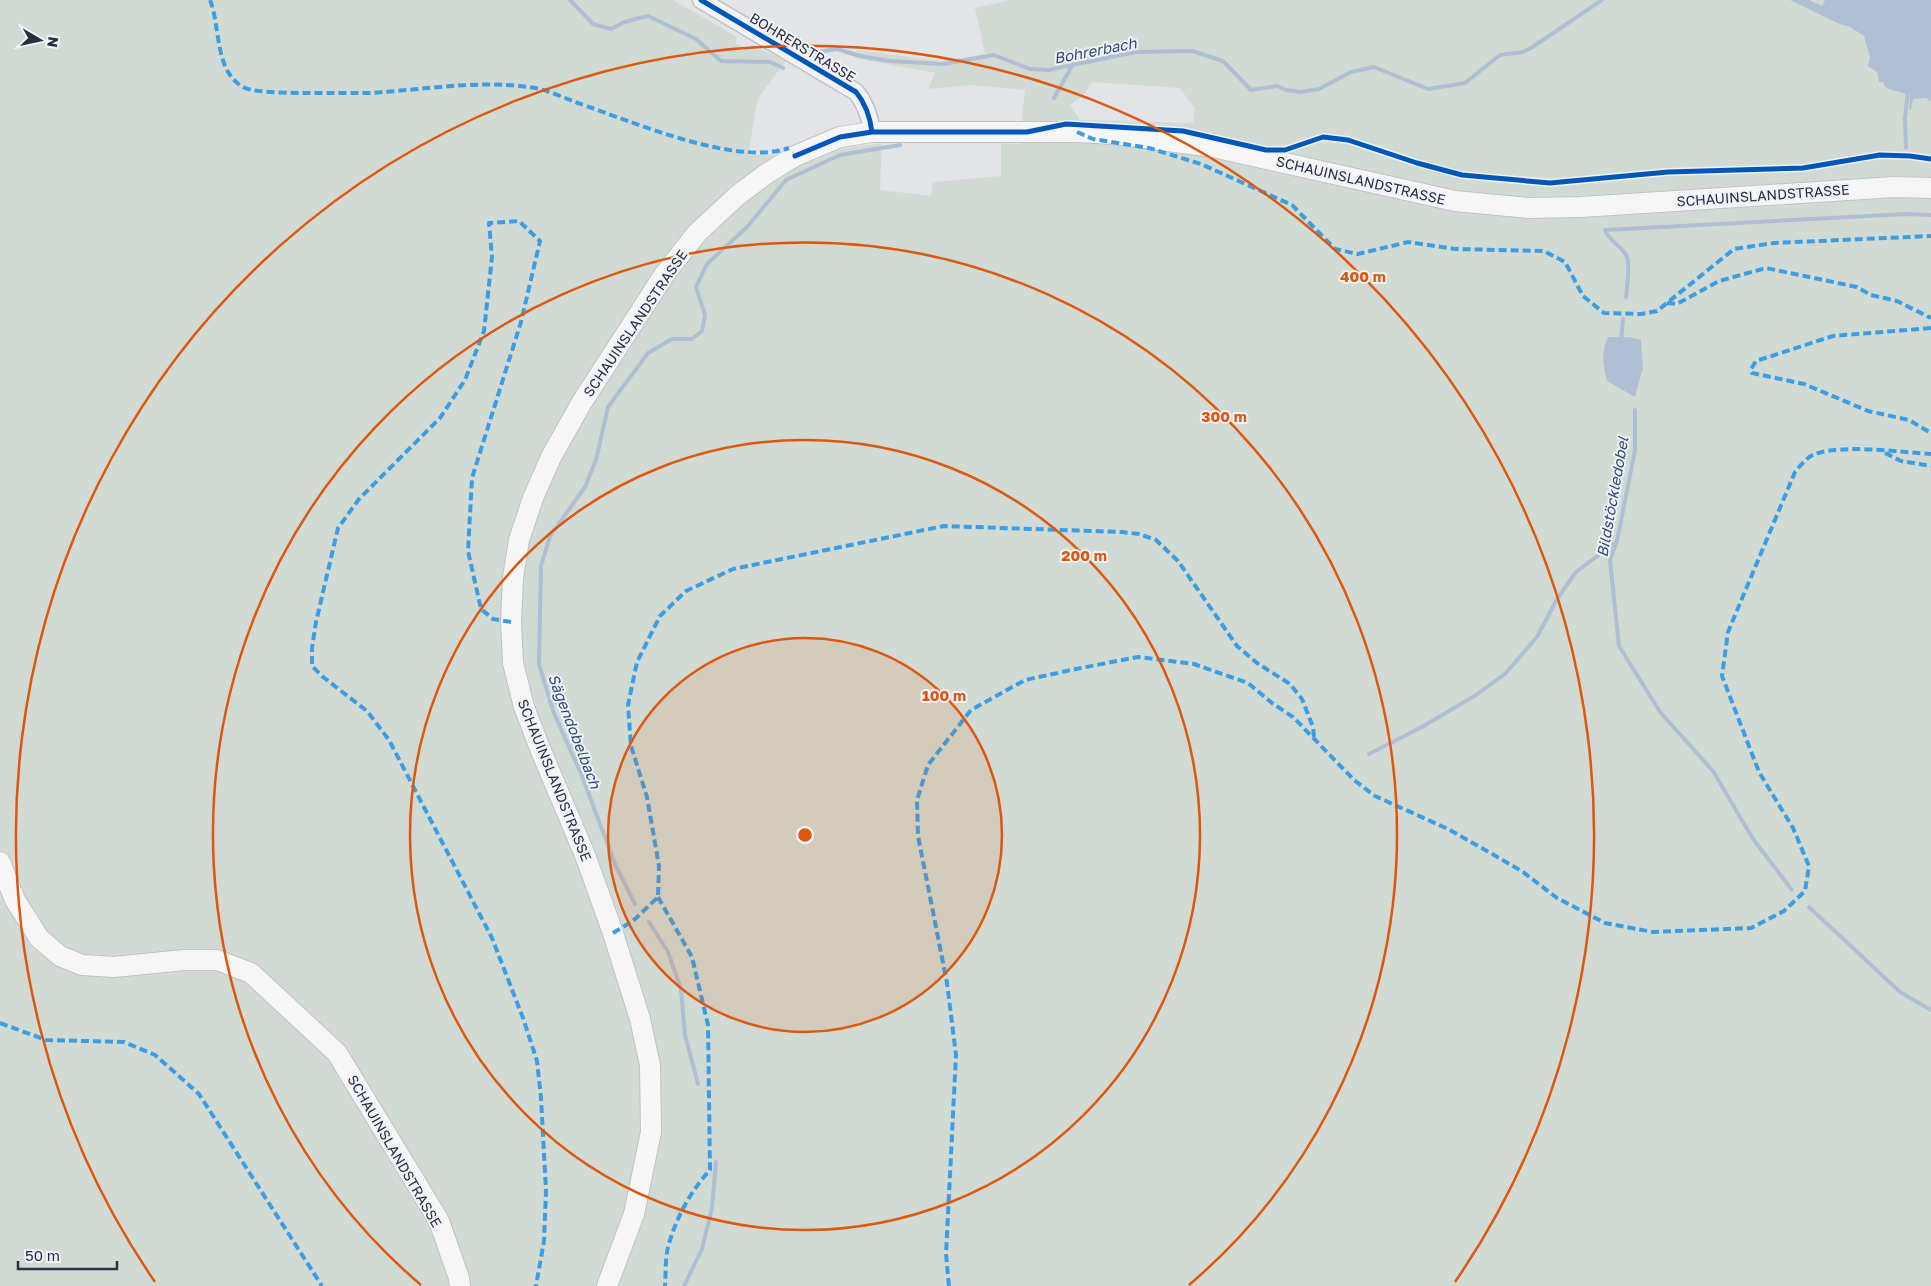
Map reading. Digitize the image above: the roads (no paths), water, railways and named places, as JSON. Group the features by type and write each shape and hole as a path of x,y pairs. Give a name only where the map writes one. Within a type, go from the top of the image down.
{"main road":[{"name":"SCHAUINSLANDSTRASSE","path":"607,1286 634,1214 651,1132 650,1065 640,1019 614,933 585,855 524,707 513,663 511,622 513,578 519,540 533,498 547,466 582,402 664,275 696,233 738,195 766,174 795,156 840,137 872,132 1077,132 1187,142 1455,201 1529,208 1581,207 1884,187 1931,188"},
{"name":"SCHAUINSLANDSTRASSE","path":"0,862 16,900 39,938 60,956 82,965 114,967 184,960 217,960 251,973 337,1053 439,1221 459,1278 460,1286"}],"street":[{"name":"BOHRERSTRASSE","path":"701,0 856,92 863,101 870,116 872,132"}],"water":[{"path":"1790,0 1809,0 1822,6 1825,0 1931,0 1931,102 1926,98 1913,99 1911,110 1909,109 1910,95 1886,88 1883,82 1879,82 1877,72 1868,66 1870,57 1864,36 1850,27 1837,23"},
{"path":"1608,337 1629,337 1641,340 1643,368 1635,397 1607,381 1603,359"}],"waterway":[{"name":"Bohrerbach","path":"570,0 593,24 611,29 624,22 648,16 696,39 721,61 770,62 783,68"},
{"name":"Bohrerbach","path":"816,52 837,49 860,56 890,61 943,64 994,55 1030,69 1048,70 1136,52 1192,51 1223,61 1251,90 1277,86 1286,90 1301,92 1319,89 1351,72 1374,67 1428,89 1465,83 1500,55 1523,52 1531,48 1602,0"},
{"name":"Sägendobelbach","path":"1054,98 1073,64"},
{"path":"1906,148 1905,119 1908,90"},
{"name":"Sägendobelbach","path":"635,904 615,864 582,776 553,711 539,664 541,566 550,536 585,487 596,460 608,407 648,353 672,339 692,339 702,331 705,315 696,287 707,264 747,227 786,180 840,155 900,145"},
{"path":"1626,297 1627,257 1605,230 1906,214 1931,215"},
{"name":"Bildstöckledobel","path":"1621,342 1623,319"},
{"name":"Bildstöckledobel","path":"1635,410 1635,450 1617,541 1610,560 1619,646 1660,712 1713,771 1753,839 1792,890"},
{"path":"1369,754 1422,727 1476,695 1505,674 1537,637 1557,599 1576,572 1616,542"},
{"name":"Bildstöckledobel","path":"1809,907 1900,992 1931,1010"},
{"name":"Sägendobelbach","path":"649,922 668,952 681,989 685,1035 698,1084"},
{"name":"Sägendobelbach","path":"684,1286 702,1249 712,1208 716,1162"}]}
